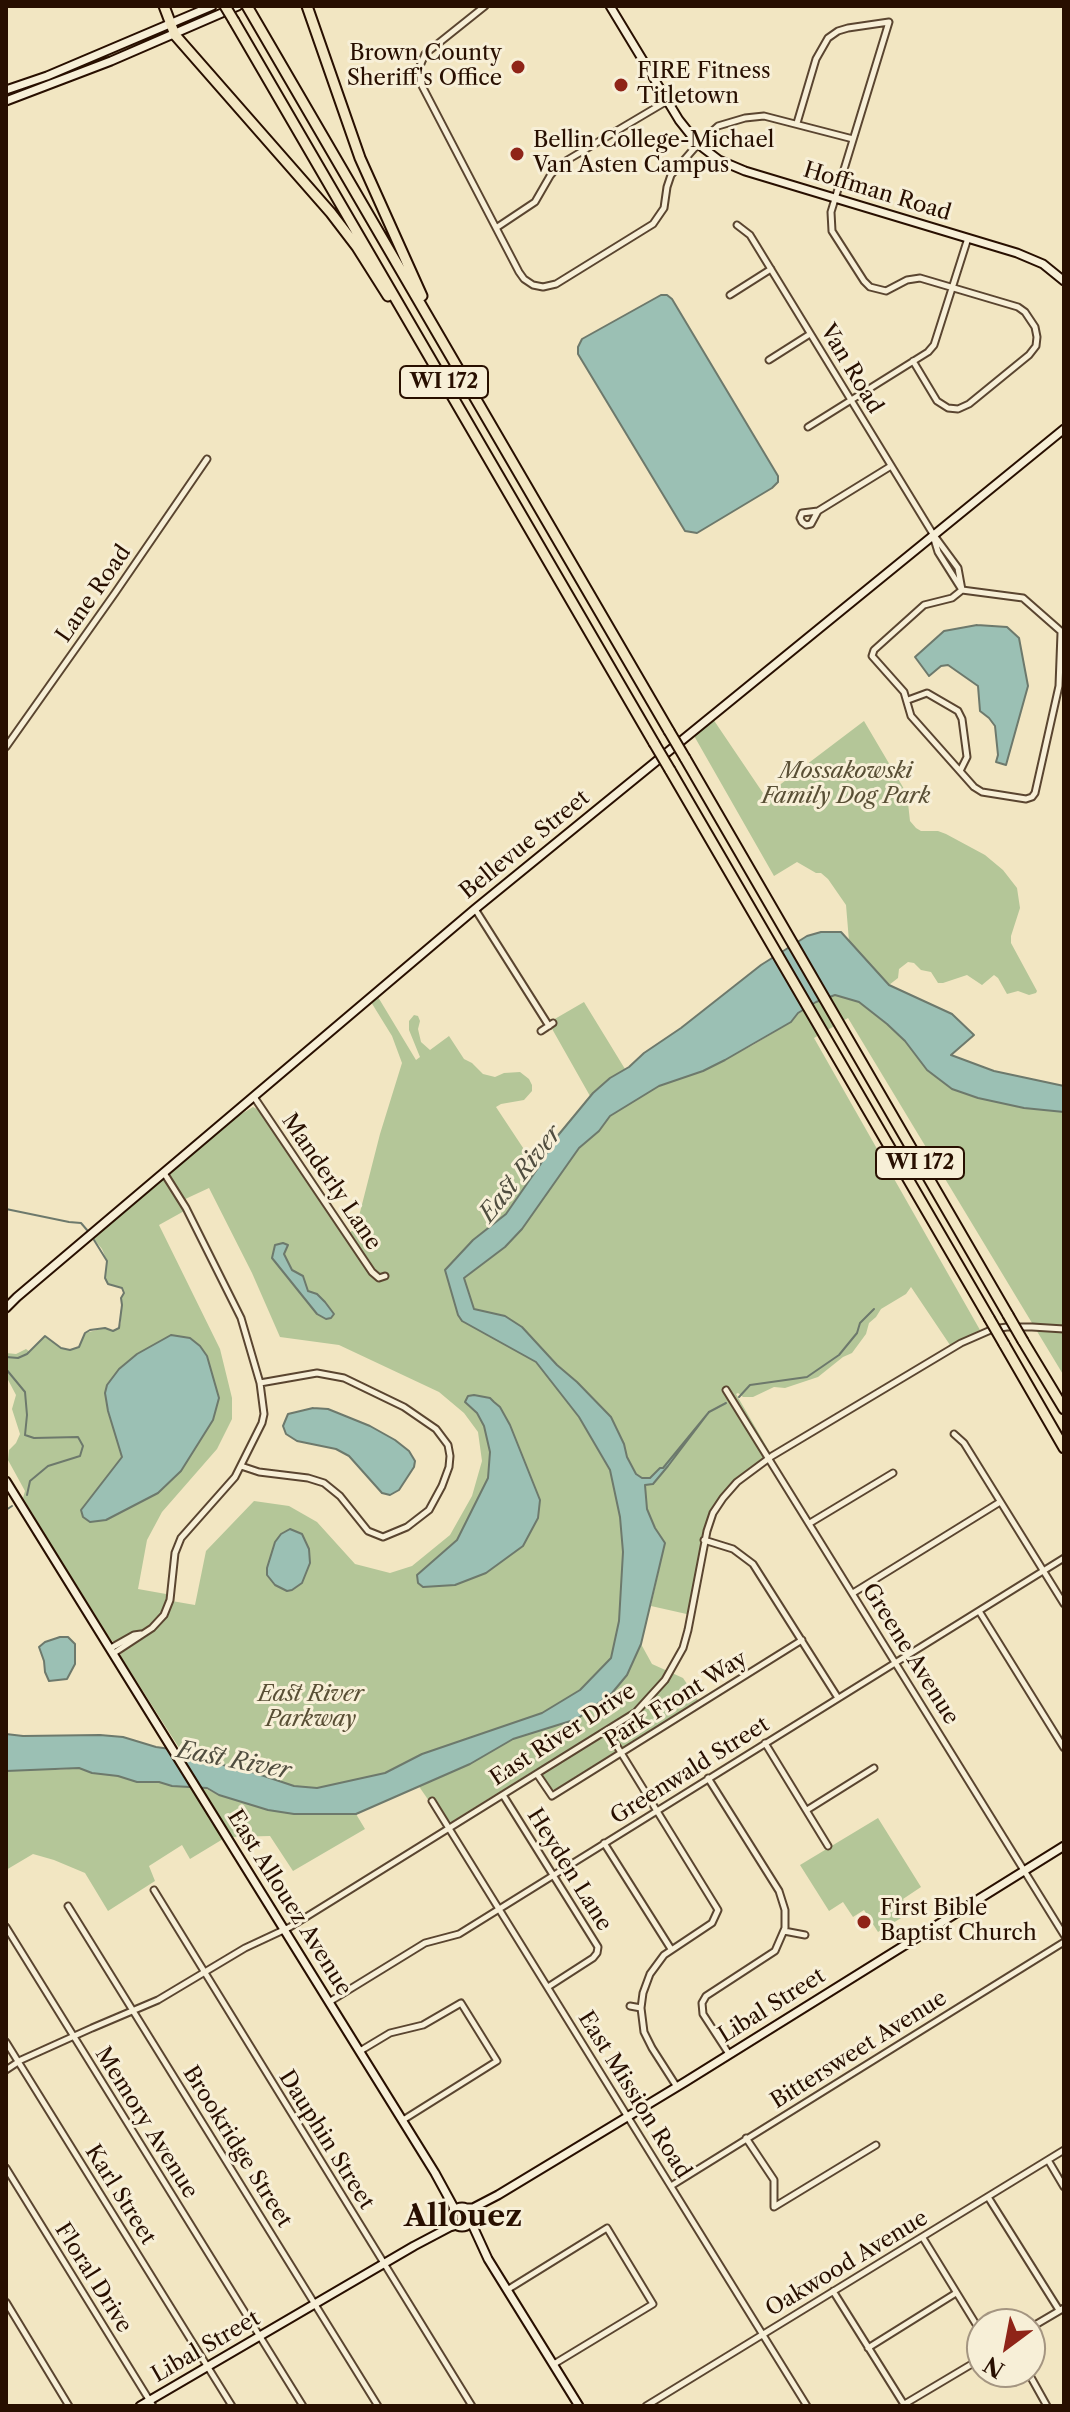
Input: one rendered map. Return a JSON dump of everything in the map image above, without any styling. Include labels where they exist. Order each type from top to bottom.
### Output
[{"type":"highway","points":[[164,6],[173,30],[357,247],[432,368],[440,375]]},
{"type":"highway","name":"WI 172","points":[[225,6],[1064,1448]]},
{"type":"highway","points":[[307,6],[360,158],[435,329]]},
{"type":"highway","name":"WI 172","points":[[249,10],[1064,1409]]},
{"type":"street","points":[[6,101],[173,30],[212,6]]},
{"type":"street","points":[[6,90],[238,6]]},
{"type":"street","points":[[485,6],[425,54],[421,60],[420,82],[524,279],[538,286],[556,284],[653,224],[664,208],[671,175],[718,126],[764,116],[853,139]]},
{"type":"street","name":"Hoffman Road","points":[[610,6],[667,101],[698,144],[719,160],[1027,256],[1064,281]]},
{"type":"street","points":[[797,123],[816,59],[828,38],[848,28],[889,22],[830,218],[832,231],[870,287],[886,291],[915,278],[1018,307],[1025,312],[1036,331],[1037,341],[1034,349],[969,404],[958,409],[941,404],[913,361]]},
{"type":"street","points":[[496,228],[535,202],[557,167],[667,101]]},
{"type":"street","name":"Van Road","points":[[737,225],[750,235],[933,534],[958,568],[962,590]]},
{"type":"street","points":[[808,427],[928,352],[934,345],[968,238]]},
{"type":"street","points":[[730,295],[771,269]]},
{"type":"street","points":[[769,360],[810,334]]},
{"type":"street","name":"Bellevue Street","points":[[6,1306],[475,909],[1064,429]]},
{"type":"street","name":"Lane Road","points":[[6,747],[207,459]]},
{"type":"street","points":[[818,511],[891,466]]},
{"type":"street","points":[[1059,686],[1062,634],[1023,598],[962,590],[952,598],[924,605],[874,650],[872,656],[904,692],[911,716],[974,787],[982,792],[1026,799],[1035,793],[1064,673]]},
{"type":"street","points":[[908,700],[927,693],[958,711],[967,757],[960,771]]},
{"type":"street","points":[[475,909],[551,1025],[541,1031]]},
{"type":"street","name":"Manderly Lane","points":[[254,1097],[372,1272],[379,1278],[385,1276]]},
{"type":"street","points":[[113,1651],[134,1635],[142,1634],[157,1624],[167,1610],[175,1553],[183,1534],[229,1485],[263,1419],[260,1383],[251,1346],[236,1307],[182,1200],[164,1173]]},
{"type":"street","name":"East River Drive","points":[[6,2070],[158,2000],[290,1927],[636,1712],[675,1664],[688,1630],[704,1540],[713,1513],[737,1482],[769,1458],[952,1348],[979,1335],[1007,1327],[1064,1329]]},
{"type":"street","points":[[241,1466],[324,1483],[340,1496],[368,1531],[383,1537],[407,1527],[429,1510],[449,1467],[450,1450],[436,1429],[404,1407],[344,1378],[317,1373],[260,1383]]},
{"type":"street","name":"Greene Avenue","points":[[726,1390],[1064,1935]]},
{"type":"street","points":[[954,1434],[964,1443],[1064,1604]]},
{"type":"street","points":[[810,1523],[893,1473]]},
{"type":"street","name":"East Allouez Avenue","points":[[6,1475],[9,1485],[403,2120],[453,2206],[453,2214]]},
{"type":"street","points":[[853,1593],[1000,1502]]},
{"type":"street","points":[[704,1540],[733,1549],[758,1571],[838,1698]]},
{"type":"street","name":"Greenwald Street","points":[[329,2002],[412,1949],[459,1934],[1064,1558]]},
{"type":"street","points":[[979,1611],[1064,1748]]},
{"type":"street","name":"Park Front Way","points":[[537,1774],[552,1796],[802,1640]]},
{"type":"street","points":[[607,1730],[718,1910],[712,1923],[671,1949],[659,1961],[648,1978],[641,2008],[647,2038],[677,2087]]},
{"type":"street","points":[[765,1743],[828,1846]]},
{"type":"street","points":[[807,1810],[874,1768]]},
{"type":"street","points":[[708,1778],[779,1891],[785,1910],[784,1931],[770,1955],[706,1996],[702,2003],[703,2014],[729,2054]]},
{"type":"street","name":"Heyden Lane","points":[[503,1795],[597,1944],[596,1956],[548,1987]]},
{"type":"street","name":"East Mission Road","points":[[432,1801],[807,2406]]},
{"type":"street","points":[[604,1843],[671,1949]]},
{"type":"street","name":"Libal Street","points":[[464,2208],[474,2207],[498,2195],[1064,1846]]},
{"type":"street","name":"Dauphin Street","points":[[154,1890],[472,2406]]},
{"type":"street","name":"Brookridge Street","points":[[68,1906],[378,2406]]},
{"type":"street","name":"Memory Avenue","points":[[6,1927],[303,2406]]},
{"type":"street","points":[[784,1931],[805,1935]]},
{"type":"street","name":"Bittersweet Avenue","points":[[671,2186],[1064,1942]]},
{"type":"street","points":[[360,2051],[390,2033],[423,2025],[461,2003],[497,2061],[403,2120]]},
{"type":"street","points":[[630,2006],[641,2008]]},
{"type":"street","name":"Karl Street","points":[[6,2042],[232,2406]]},
{"type":"street","points":[[746,2138],[774,2180],[774,2207],[876,2145]]},
{"type":"street","name":"Oakwood Avenue","points":[[646,2406],[1064,2150]]},
{"type":"street","points":[[1048,2160],[1064,2187]]},
{"type":"street","name":"Floral Drive","points":[[6,2168],[151,2403]]},
{"type":"street","name":"East Allouez Avenue","points":[[435,2173],[464,2208]]},
{"type":"street","name":"Libal Street","points":[[471,2220],[498,2195]]},
{"type":"street","points":[[988,2197],[1062,2309]]},
{"type":"street","points":[[488,2259],[470,2212],[464,2208],[453,2214],[458,2226],[469,2234],[488,2259],[579,2406]]},
{"type":"street","name":"Libal Street","points":[[414,2246],[453,2214]]},
{"type":"street","points":[[458,2226],[466,2226],[471,2220]]},
{"type":"street","name":"Libal Street","points":[[140,2406],[151,2403],[207,2366],[414,2246],[445,2229],[458,2226]]},
{"type":"street","points":[[507,2290],[607,2228],[653,2304],[554,2364]]},
{"type":"street","points":[[923,2238],[966,2309]]},
{"type":"street","points":[[833,2291],[904,2406],[966,2368]]},
{"type":"street","points":[[868,2348],[956,2293]]},
{"type":"street","points":[[6,2302],[69,2406]]},
{"type":"street","points":[[1037,2388],[1047,2406]]},
{"type":"green space","name":"Mossakowski Family Dog Park","points":[[713,719],[765,796],[864,721],[907,794],[910,821],[916,828],[946,834],[985,855],[1003,870],[1017,888],[1020,908],[1011,943],[1036,993],[1029,995],[1018,991],[1007,994],[994,975],[982,985],[967,975],[938,983],[931,972],[908,962],[899,969],[898,978],[889,985],[849,941],[846,905],[828,879],[797,862],[774,876],[693,734]]},
{"type":"green space","name":"East River Parkway","points":[[835,995],[859,1002],[978,1098],[1024,1108],[1064,1112],[1064,1376],[848,1018],[814,1038],[980,1330],[950,1345],[911,1287],[906,1294],[881,1309],[852,1353],[818,1377],[785,1388],[774,1387],[753,1397],[736,1394],[772,1456],[723,1498],[707,1531],[691,1615],[651,1606],[665,1543],[647,1509],[644,1488],[645,1484],[653,1484],[697,1428],[663,1469],[650,1478],[643,1478],[636,1474],[627,1457],[611,1417],[591,1396],[505,1316],[474,1309],[462,1321],[536,1362],[579,1417],[610,1471],[620,1517],[623,1552],[619,1621],[611,1658],[580,1690],[542,1713],[422,1754],[385,1773],[317,1788],[294,1786],[181,1751],[120,1655],[126,1648],[121,1640],[115,1643],[111,1640],[23,1498],[25,1491],[8,1460],[9,1450],[20,1434],[12,1409],[16,1395],[6,1376],[6,1353],[16,1354],[26,1349],[30,1352],[45,1336],[61,1348],[70,1350],[79,1347],[85,1333],[119,1328],[124,1292],[122,1288],[108,1284],[105,1278],[107,1261],[92,1237],[238,1116],[253,1107],[259,1110],[346,1238],[357,1224],[402,1063],[392,1036],[371,1002],[378,997],[416,1060],[420,1057],[409,1030],[409,1021],[414,1015],[420,1021],[421,1042],[430,1050],[449,1036],[464,1059],[483,1074],[495,1077],[520,1072],[532,1085],[532,1091],[524,1100],[496,1107],[537,1169],[506,1214],[473,1240],[445,1270],[464,1278],[505,1247],[522,1229],[579,1148],[599,1131],[610,1116],[659,1086],[703,1071],[753,1045],[791,1022],[798,1013]],"holes":[[[209,1188],[280,1337],[339,1345],[439,1392],[464,1413],[478,1432],[482,1461],[472,1496],[450,1535],[412,1566],[390,1573],[355,1564],[317,1522],[289,1506],[254,1501],[206,1551],[195,1605],[166,1600],[166,1594],[138,1589],[147,1540],[162,1512],[217,1449],[232,1419],[232,1398],[220,1349],[159,1225],[186,1210],[181,1201]]]},
{"type":"green space","points":[[584,1002],[625,1069],[590,1096],[551,1027],[555,1025],[553,1020]]},
{"type":"green space","points":[[641,1644],[652,1664],[683,1678],[698,1700],[554,1790],[538,1768],[451,1822],[434,1799],[429,1801],[418,1785],[470,1763],[513,1739],[577,1719],[612,1693],[627,1675]]},
{"type":"green space","points":[[79,1768],[137,1782],[189,1786],[223,1839],[190,1859],[182,1845],[149,1866],[155,1881],[108,1911],[85,1873],[54,1860],[33,1854],[6,1870],[6,1771]]},
{"type":"green space","points":[[202,1787],[268,1810],[294,1814],[356,1814],[365,1829],[293,1871],[270,1836],[232,1837]]},
{"type":"green space","points":[[878,1818],[921,1887],[903,1899],[911,1912],[878,1932],[864,1910],[853,1917],[843,1902],[829,1911],[800,1865]]},
{"type":"water","points":[[661,295],[672,299],[778,476],[778,482],[772,488],[697,533],[685,531],[578,354],[582,339]]},
{"type":"water","points":[[977,625],[1007,627],[1019,638],[1028,686],[1006,765],[996,762],[995,726],[980,711],[978,686],[948,665],[941,666],[929,676],[915,657],[944,631]]},
{"type":"water","points":[[841,932],[889,985],[952,1014],[974,1035],[951,1055],[994,1071],[1064,1086],[1064,1112],[1024,1108],[952,1089],[927,1070],[905,1041],[887,1024],[859,1002],[835,995],[816,1002],[798,1013],[791,1022],[725,1060],[659,1086],[610,1116],[599,1131],[579,1148],[522,1229],[505,1247],[464,1278],[474,1309],[505,1316],[522,1327],[611,1417],[627,1457],[636,1474],[642,1478],[650,1478],[663,1468],[709,1412],[653,1484],[645,1485],[647,1509],[665,1543],[641,1644],[627,1675],[612,1693],[577,1719],[513,1739],[470,1764],[356,1814],[294,1814],[268,1810],[219,1795],[207,1788],[137,1782],[79,1768],[6,1771],[6,1734],[100,1735],[192,1752],[219,1764],[294,1786],[317,1788],[385,1773],[422,1754],[542,1713],[580,1690],[611,1658],[619,1621],[623,1552],[620,1517],[610,1470],[579,1417],[536,1362],[462,1321],[445,1270],[473,1240],[506,1214],[555,1139],[593,1093],[761,965],[807,936]]},
{"type":"water","points":[[275,1245],[288,1245],[284,1254],[292,1270],[303,1276],[308,1291],[325,1302],[334,1314],[331,1318],[317,1314],[272,1258]]},
{"type":"water","points":[[171,1335],[190,1338],[207,1356],[219,1398],[213,1420],[181,1471],[158,1493],[106,1520],[90,1522],[83,1517],[81,1510],[122,1457],[108,1411],[107,1385],[119,1369],[137,1354]]},
{"type":"water","points":[[468,1396],[490,1398],[500,1407],[510,1425],[540,1500],[538,1518],[523,1546],[486,1573],[455,1585],[423,1587],[418,1583],[417,1575],[457,1540],[488,1478],[490,1452],[484,1426],[477,1413],[465,1402]]},
{"type":"water","points":[[313,1408],[328,1409],[370,1426],[409,1451],[415,1461],[414,1467],[399,1490],[390,1495],[382,1493],[349,1456],[336,1449],[297,1441],[286,1434],[283,1426],[288,1414]]},
{"type":"water","points":[[290,1529],[302,1534],[309,1549],[310,1563],[302,1583],[287,1591],[275,1585],[267,1575],[267,1568],[275,1542]]},
{"type":"water","points":[[60,1637],[68,1637],[75,1644],[75,1664],[67,1679],[49,1681],[39,1647]]},
{"type":"waterway","points":[[6,1209],[81,1223],[87,1230]]},
{"type":"waterway","points":[[6,1357],[18,1358],[27,1354],[45,1336],[61,1348],[70,1350],[79,1347],[85,1333],[90,1330],[105,1328],[113,1331],[119,1328],[124,1293],[122,1288],[108,1284],[105,1278],[107,1261],[94,1240]]},
{"type":"waterway","points":[[739,1397],[750,1385],[807,1377],[839,1355],[857,1333],[860,1323],[874,1309]]},
{"type":"waterway","points":[[6,1369],[25,1392],[25,1435],[34,1438],[78,1437],[83,1446],[80,1456],[48,1466],[30,1481],[27,1495]]},
{"type":"waterway","points":[[709,1412],[726,1403]]},
{"type":"waterway","points":[[6,1510],[12,1506]]},
{"type":"place","name":"Brown County Sheriff's Office","points":[[518,67]]},
{"type":"place","name":"FIRE Fitness Titletown","points":[[621,85]]},
{"type":"place","name":"Bellin College-Michael Van Asten Campus","points":[[517,154]]},
{"type":"place","name":"First Bible Baptist Church","points":[[864,1922]]},
{"type":"district","name":"Allouez","points":[[463,2217]]},
{"type":"water label","name":"East River","points":[[521,1174]]},
{"type":"water label","name":"East River","points":[[234,1761]]}]
